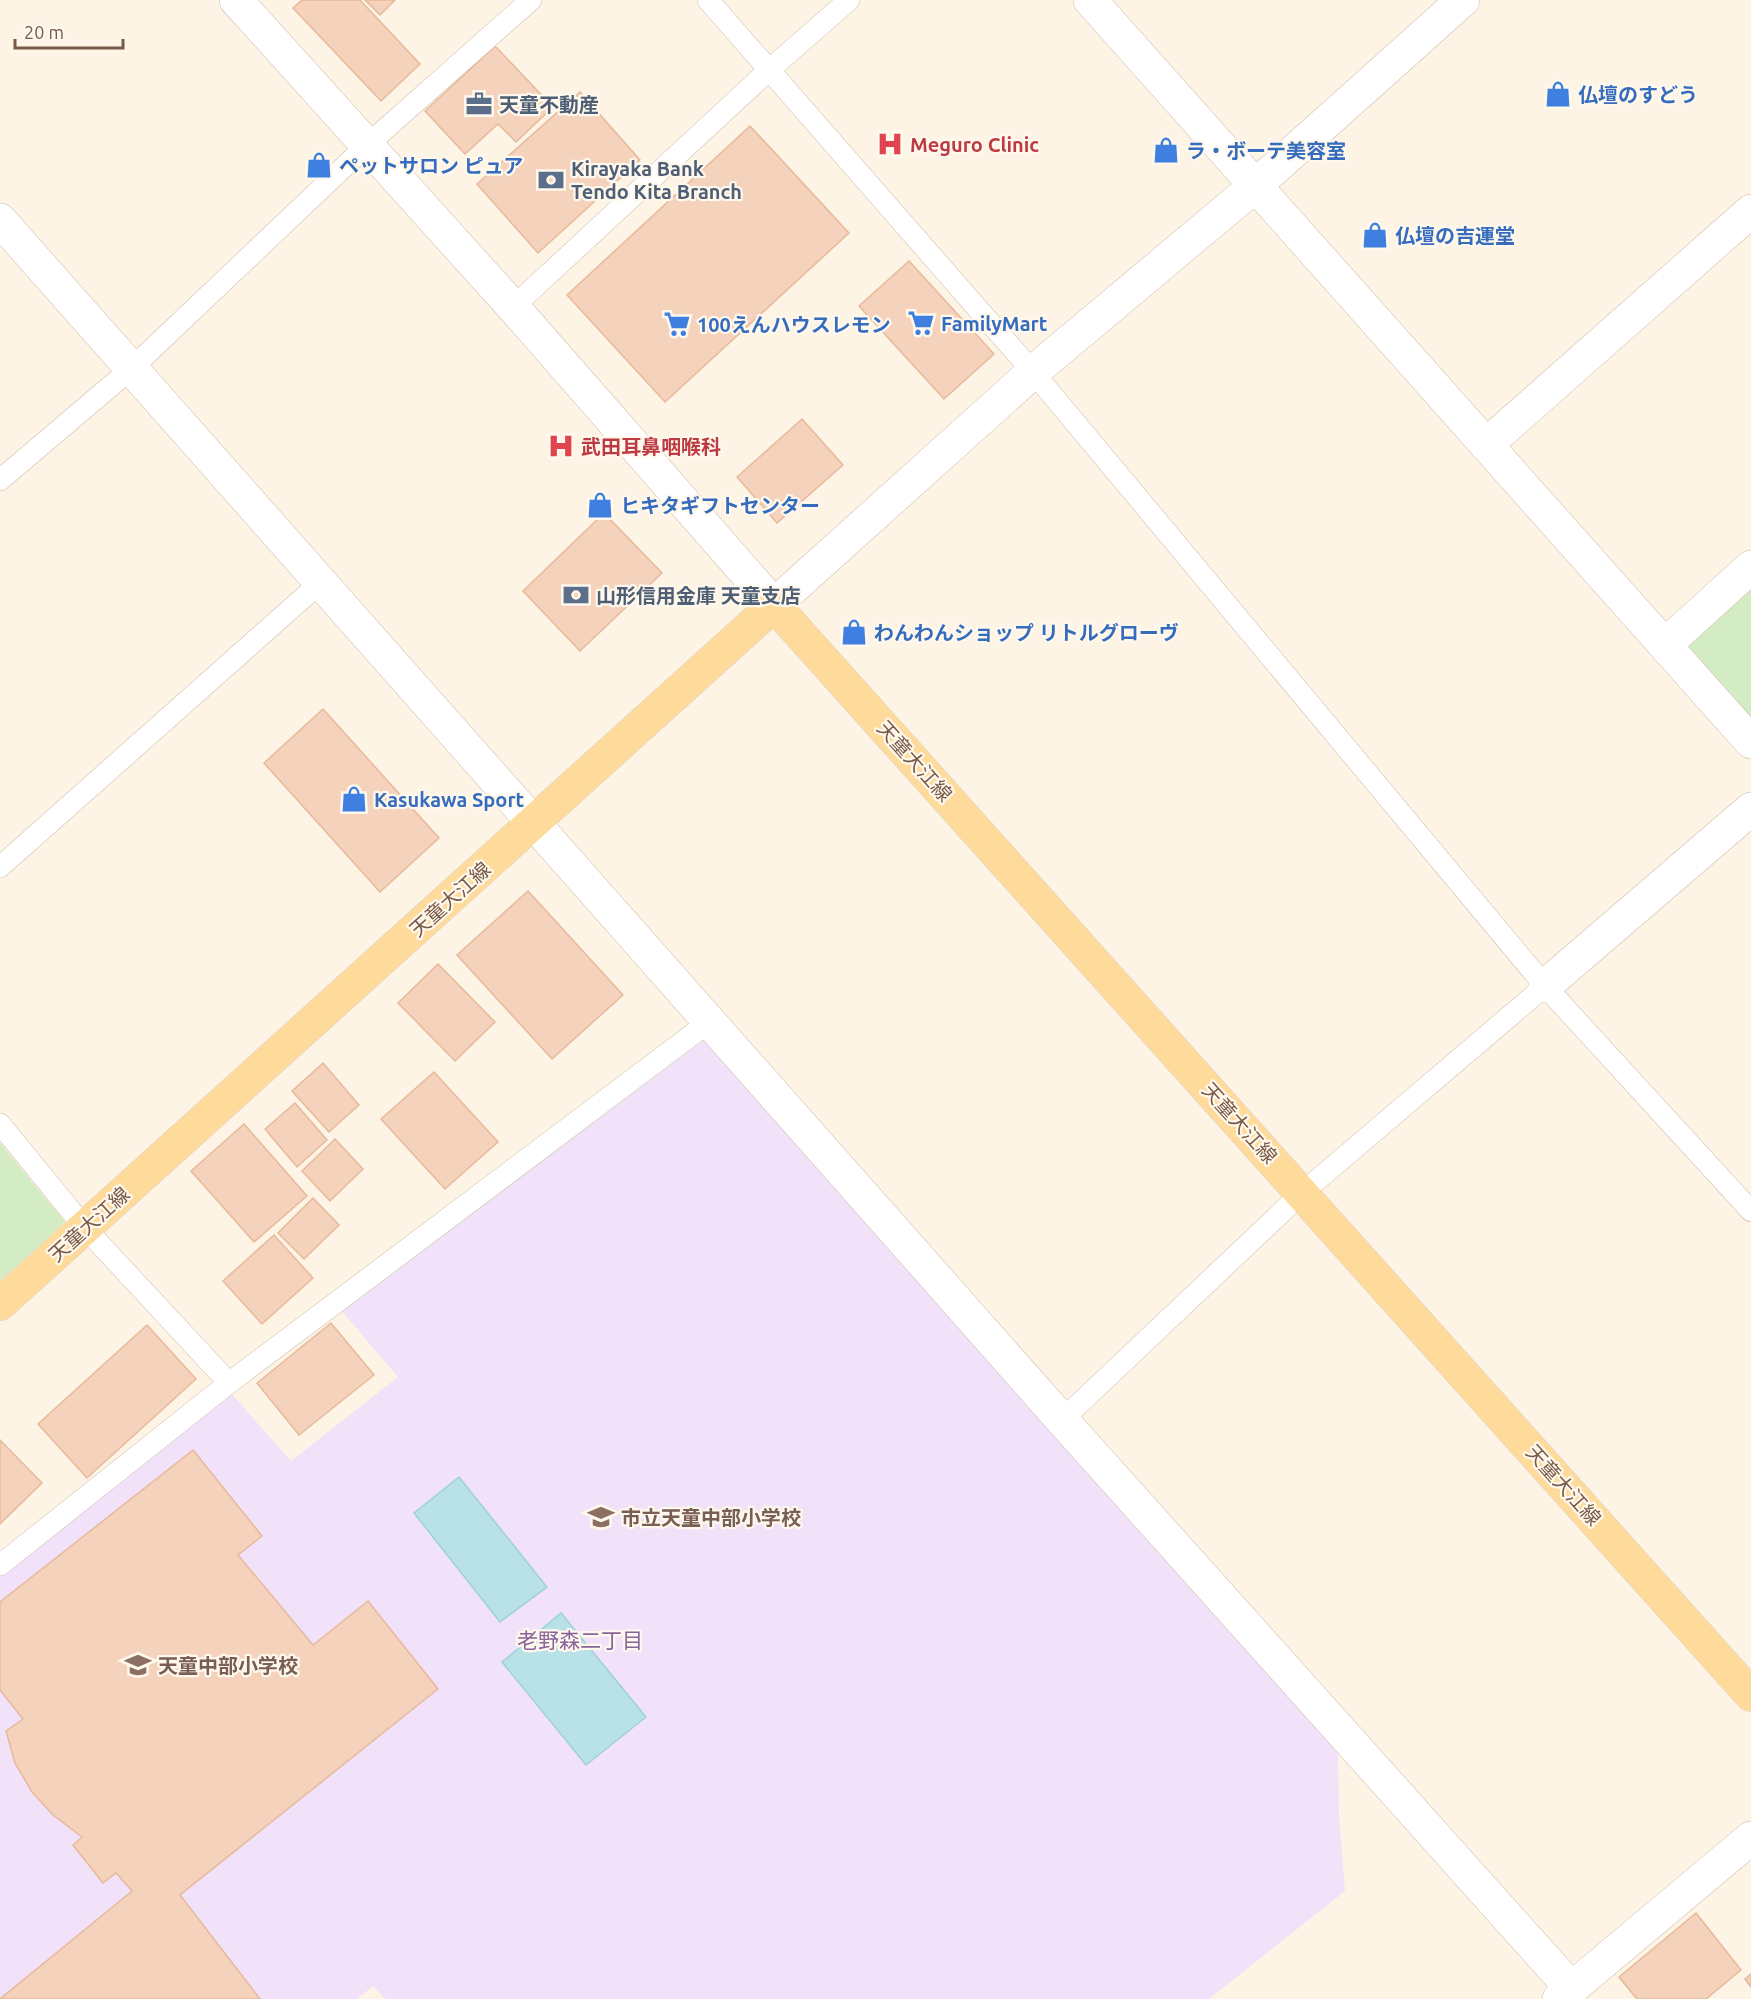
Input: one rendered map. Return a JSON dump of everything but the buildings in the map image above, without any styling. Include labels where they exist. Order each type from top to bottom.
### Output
[{"type":"main road","name":"天童大江線","points":[[0,1304],[774,605],[1751,1695]]},
{"type":"street","points":[[237,0],[513,307],[774,605],[1033,372],[1255,186],[1463,0]]},
{"type":"street","points":[[1090,0],[1751,742]]},
{"type":"street","points":[[1486,445],[1751,211]]},
{"type":"street","points":[[0,220],[535,822],[1565,1994],[1751,1838]]},
{"type":"street","points":[[1665,645],[1751,567]]},
{"type":"street","points":[[1545,986],[1751,809]]},
{"type":"lane","points":[[0,480],[132,368],[366,146],[531,0]]},
{"type":"lane","points":[[708,0],[1033,372],[1545,986],[1751,1211]]},
{"type":"lane","points":[[513,307],[768,71],[849,0]]},
{"type":"lane","points":[[0,867],[321,582]]},
{"type":"lane","points":[[1062,1420],[1302,1192],[1545,986]]},
{"type":"lane","points":[[0,1565],[229,1383],[709,1022]]},
{"type":"lane","points":[[0,1124],[85,1228],[229,1383]]},
{"type":"shaded area","name":"市立天童中部小学校","points":[[708,1033],[1338,1753],[1339,1817],[1345,1891],[1209,1999],[385,1999],[373,1986],[357,1999],[0,1999],[0,1573],[230,1392],[291,1461],[398,1377],[340,1309]]},
{"type":"green space","points":[[1751,575],[1751,733],[1674,644]]},
{"type":"green space","points":[[0,1143],[65,1222],[0,1281]]},
{"type":"water","points":[[459,1477],[547,1587],[500,1622],[414,1513]]},
{"type":"water","points":[[561,1613],[646,1717],[586,1765],[502,1662]]},
{"type":"place","name":"仏壇のすどう","points":[[1558,94]]},
{"type":"place","name":"天童不動産","points":[[479,104]]},
{"type":"place","name":"Meguro Clinic","points":[[890,144]]},
{"type":"place","name":"ラ・ボーテ美容室","points":[[1166,150]]},
{"type":"place","name":"ペットサロン ピュア","points":[[319,165]]},
{"type":"place","name":"Kirayaka Bank Tendo Kita Branch","points":[[551,180]]},
{"type":"place","name":"仏壇の吉運堂","points":[[1375,235]]},
{"type":"place","name":"FamilyMart","points":[[921,323]]},
{"type":"place","name":"100えんハウスレモン","points":[[677,324]]},
{"type":"place","name":"武田耳鼻咽喉科","points":[[561,446]]},
{"type":"place","name":"ヒキタギフトセンター","points":[[600,505]]},
{"type":"place","name":"山形信用金庫 天童支店","points":[[576,595]]},
{"type":"place","name":"わんわんショップ リトルグローヴ","points":[[854,632]]},
{"type":"place","name":"Kasukawa Sport","points":[[354,799]]},
{"type":"place","name":"市立天童中部小学校","points":[[601,1517]]},
{"type":"place","name":"天童中部小学校","points":[[138,1665]]},
{"type":"district","name":"老野森二丁目","points":[[580,1640]]}]
